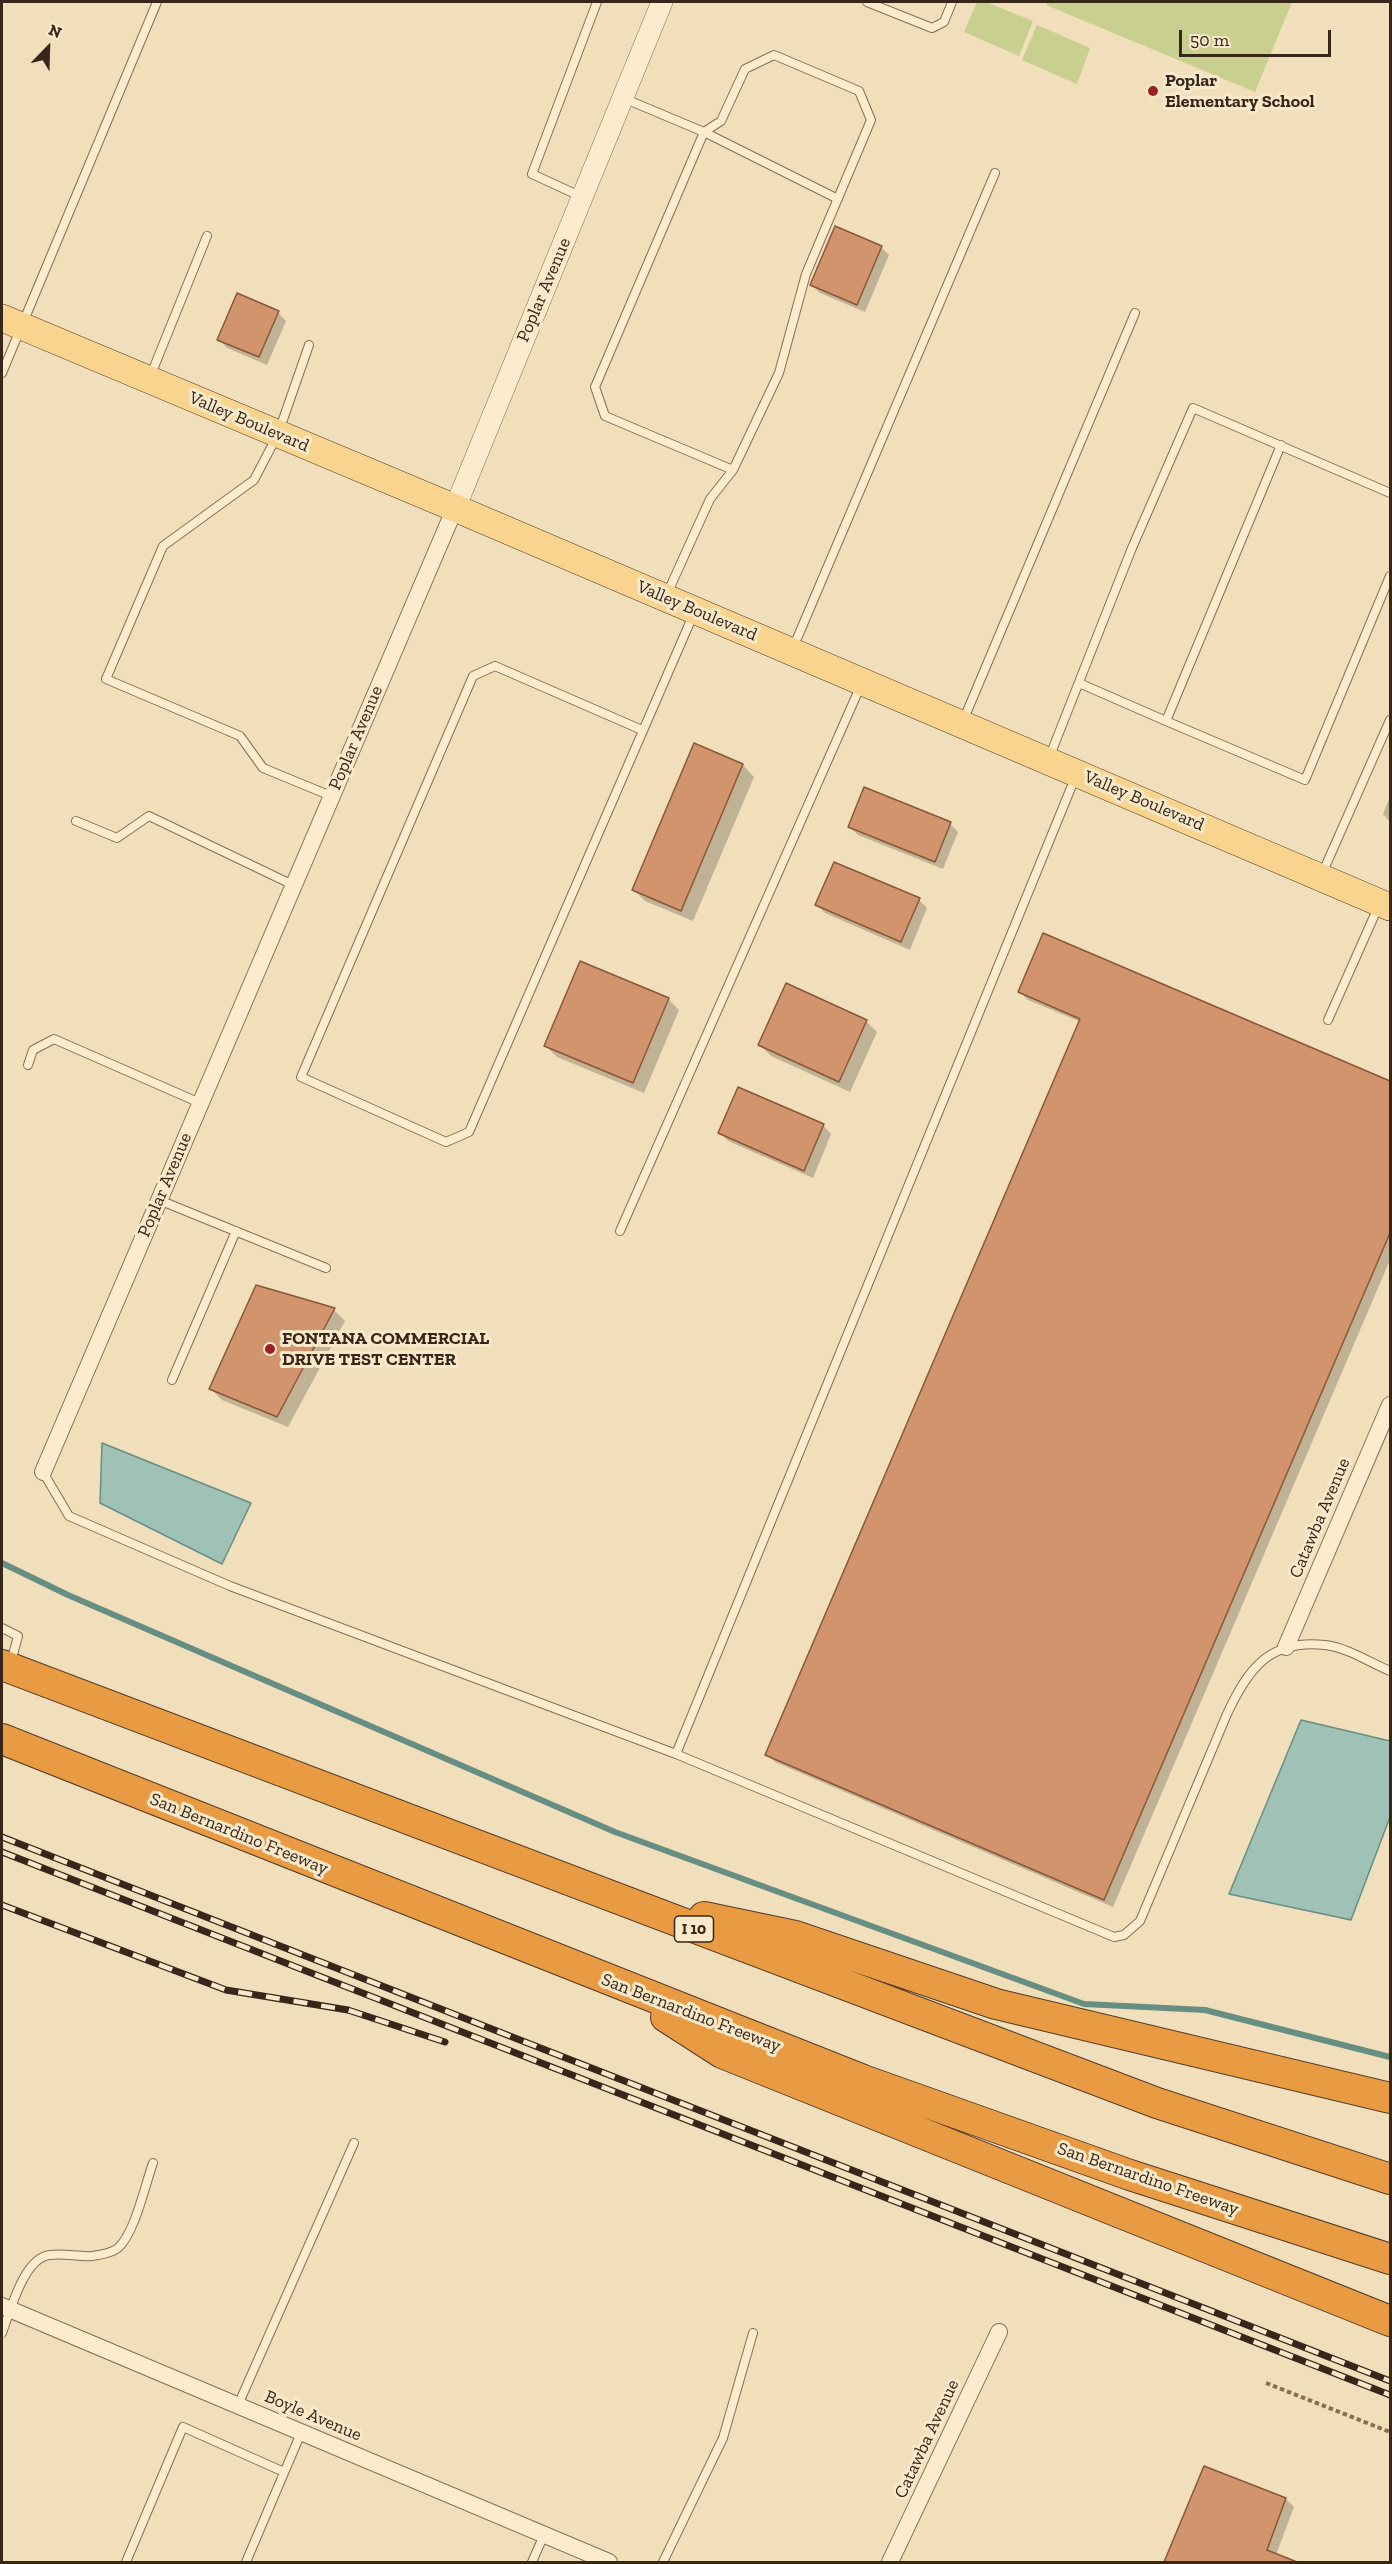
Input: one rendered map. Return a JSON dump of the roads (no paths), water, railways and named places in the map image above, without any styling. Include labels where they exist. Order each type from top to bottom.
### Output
[{"type":"highway","name":"I 10","points":[[6,1667],[1157,2103],[1390,2179]]},
{"type":"highway","name":"San Bernardino Freeway","points":[[2,1739],[863,2080],[1119,2171],[1390,2259]]},
{"type":"highway","points":[[617,1900],[795,1936],[996,2004],[1390,2098]]},
{"type":"highway","points":[[613,1982],[722,2053],[1390,2321]]},
{"type":"main road","name":"Valley Boulevard","points":[[11,322],[1385,904]]},
{"type":"street","name":"Poplar Avenue","points":[[43,1472],[454,508],[662,2]]},
{"type":"street","name":"Catawba Avenue","points":[[1286,1647],[1390,1405]]},
{"type":"street","name":"Boyle Avenue","points":[[6,2308],[609,2562]]},
{"type":"street","name":"Catawba Avenue","points":[[890,2562],[999,2332]]},
{"type":"lane","points":[[2,373],[11,322],[157,2]]},
{"type":"lane","points":[[583,197],[532,174],[597,2]]},
{"type":"lane","points":[[867,2],[932,28],[944,22],[952,2]]},
{"type":"lane","points":[[666,598],[710,499],[733,470],[779,373],[806,274],[871,120],[859,91],[774,55],[745,69],[721,121],[704,132],[595,387],[605,416],[733,470]]},
{"type":"lane","points":[[623,98],[704,132],[838,199]]},
{"type":"lane","points":[[791,651],[995,174]]},
{"type":"lane","points":[[149,380],[207,236]]},
{"type":"lane","points":[[962,724],[1134,313]]},
{"type":"lane","points":[[309,345],[278,434],[254,480],[163,546],[106,679],[240,736],[263,768],[332,796]]},
{"type":"lane","points":[[1048,761],[1132,548],[1193,408],[1390,493]]},
{"type":"lane","points":[[1166,722],[1281,445]]},
{"type":"lane","points":[[1079,683],[1305,780],[1390,576]]},
{"type":"lane","points":[[642,730],[495,666],[473,676],[301,1077],[446,1142],[469,1132],[695,610]]},
{"type":"lane","points":[[620,1231],[862,681]]},
{"type":"lane","points":[[1321,877],[1390,720]]},
{"type":"lane","points":[[676,1754],[1077,773]]},
{"type":"lane","points":[[76,821],[117,838],[149,816],[293,885]]},
{"type":"lane","points":[[1328,1020],[1385,904]]},
{"type":"lane","points":[[28,1065],[33,1050],[54,1039],[201,1103]]},
{"type":"lane","points":[[159,1200],[326,1268]]},
{"type":"lane","points":[[172,1380],[236,1231]]},
{"type":"lane","points":[[43,1472],[69,1516],[230,1586],[676,1754],[1113,1937],[1133,1930],[1146,1909],[1242,1682],[1253,1668],[1286,1647],[1326,1645],[1390,1671]]},
{"type":"lane","points":[[2,1629],[18,1636],[6,1667]]},
{"type":"lane","points":[[237,2405],[354,2143]]},
{"type":"lane","points":[[2,2333],[6,2308],[26,2271],[37,2259],[49,2254],[80,2257],[103,2254],[117,2249],[128,2233],[153,2163]]},
{"type":"lane","points":[[663,2562],[723,2438],[753,2333]]},
{"type":"lane","points":[[126,2562],[183,2427],[284,2472]]},
{"type":"lane","points":[[246,2562],[301,2433]]},
{"type":"lane","points":[[532,2562],[544,2535]]},
{"type":"water","points":[[102,1443],[251,1503],[222,1564],[100,1503]]},
{"type":"water","points":[[1301,1720],[1390,1741],[1390,1817],[1351,1920],[1229,1894]]},
{"type":"waterway","points":[[2,1563],[68,1595],[615,1832],[1084,2004],[1205,2010],[1390,2057]]},
{"type":"railway","points":[[2,1837],[1390,2381]]},
{"type":"railway","points":[[2,1852],[1390,2395]]},
{"type":"railway","points":[[2,1905],[226,1990],[348,2010],[445,2042]]},
{"type":"place","name":"Poplar Elementary School","points":[[1153,91]]},
{"type":"place","name":"FONTANA COMMERCIAL DRIVE TEST CENTER","points":[[270,1349]]}]
